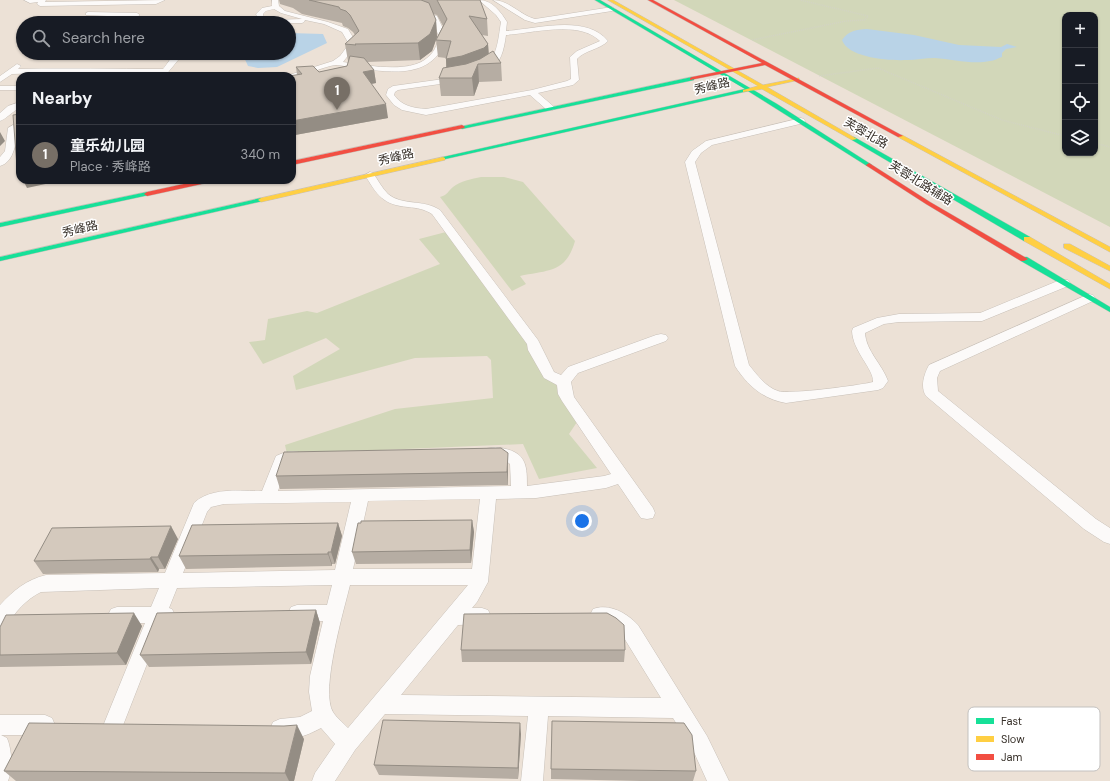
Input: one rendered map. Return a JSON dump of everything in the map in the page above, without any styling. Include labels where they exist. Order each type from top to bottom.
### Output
[{"type":"main road","name":"芙蓉北路辅路","points":[[597,0],[611,4],[800,121],[928,203],[1110,310]]},
{"type":"main road","name":"芙蓉北路","points":[[611,4],[764,87],[1110,288]]},
{"type":"main road","points":[[647,4],[767,63],[1110,250]]},
{"type":"main road","points":[[647,4],[795,90]]},
{"type":"main road","name":"秀峰路","points":[[296,162],[767,63]]},
{"type":"main road","name":"秀峰路","points":[[0,259],[797,79]]},
{"type":"main road","name":"秀峰路","points":[[0,225],[192,184]]},
{"type":"main road","points":[[1057,240],[1110,269]]},
{"type":"street","points":[[27,0],[42,0],[40,4],[158,2],[162,0]]},
{"type":"street","points":[[478,74],[492,67],[499,57],[504,19],[482,0]]},
{"type":"street","points":[[496,0],[527,19],[535,21],[611,4]]},
{"type":"street","points":[[86,16],[104,2]]},
{"type":"street","points":[[260,16],[259,14],[262,10],[275,4],[283,12],[326,23],[345,31],[353,44],[343,58],[336,63],[296,76]]},
{"type":"street","points":[[336,63],[376,69],[413,67],[427,63],[440,48],[443,37],[435,16],[424,13],[410,13]]},
{"type":"street","points":[[88,14],[137,15],[135,16]]},
{"type":"street","points":[[296,21],[311,20]]},
{"type":"street","points":[[465,78],[396,88],[391,91],[390,95],[394,101],[403,108],[426,112],[532,92],[573,81],[575,77],[573,60],[576,55],[604,41],[587,29],[571,26],[502,33]]},
{"type":"street","points":[[165,72],[174,60]]},
{"type":"street","points":[[0,80],[19,64],[26,62]]},
{"type":"street","points":[[76,70],[81,65],[81,62]]},
{"type":"street","points":[[10,72],[76,70],[86,72]]},
{"type":"street","points":[[0,88],[16,88]]},
{"type":"street","points":[[532,92],[550,108]]},
{"type":"street","points":[[0,118],[11,108],[16,106]]},
{"type":"street","points":[[800,121],[709,143],[691,158],[690,162],[742,366],[751,378],[766,392],[776,397],[786,398],[874,387],[881,381],[880,376],[864,354],[858,338],[858,331],[867,326],[881,321],[899,318],[982,317],[1064,283]]},
{"type":"street","points":[[0,163],[10,150],[16,128],[2,129]]},
{"type":"street","points":[[370,175],[388,199],[396,202],[425,206],[436,212],[533,343],[537,355],[549,375],[564,383]]},
{"type":"street","points":[[1089,298],[934,368],[930,378],[931,393],[1090,524],[1110,537]]},
{"type":"street","points":[[647,513],[567,398],[563,389],[568,374],[573,370],[661,338]]},
{"type":"street","points":[[479,454],[502,453],[511,455],[516,459],[519,464],[519,492]]},
{"type":"street","points":[[268,497],[281,460],[292,457],[315,457]]},
{"type":"street","points":[[136,727],[105,726],[157,615],[200,508],[206,502],[224,498],[536,492],[606,482],[621,476]]},
{"type":"street","points":[[323,781],[348,743],[471,596],[479,582],[480,577],[489,493]]},
{"type":"street","points":[[348,743],[323,716],[319,692],[320,676],[361,495]]},
{"type":"street","points":[[1,618],[30,588],[38,584],[343,577],[480,577]]},
{"type":"street","points":[[281,613],[334,613]]},
{"type":"street","points":[[103,615],[180,614]]},
{"type":"street","points":[[581,615],[605,615],[614,617],[625,623],[632,631],[700,743],[718,781]]},
{"type":"street","points":[[1,618],[26,616]]},
{"type":"street","points":[[454,617],[501,616]]},
{"type":"street","points":[[380,704],[679,708]]},
{"type":"street","points":[[532,781],[539,706]]},
{"type":"street","points":[[261,728],[292,729],[302,727],[323,716]]},
{"type":"street","points":[[0,725],[60,726]]},
{"type":"street","points":[[0,745],[0,774]]},
{"type":"path","points":[[731,44],[815,29],[846,21],[865,20],[868,16],[800,0]]},
{"type":"path","points":[[797,79],[878,68],[1002,120],[1062,135]]},
{"type":"path","points":[[1098,145],[1110,147]]},
{"type":"green space","points":[[674,0],[1110,0],[1110,227]]},
{"type":"green space","points":[[481,177],[504,177],[523,182],[575,241],[567,259],[561,265],[547,271],[520,276],[526,284],[512,291],[440,197],[459,183]]},
{"type":"green space","points":[[446,232],[474,255],[518,327],[554,381],[577,422],[569,434],[597,468],[539,479],[523,444],[287,454],[285,445],[395,409],[493,398],[491,360],[487,356],[415,358],[296,390],[293,376],[340,349],[326,338],[263,364],[249,342],[265,340],[268,319],[307,311],[317,313],[440,264],[419,239]]},
{"type":"water","points":[[867,29],[914,35],[959,45],[1001,47],[1007,44],[1017,47],[1006,49],[1002,53],[1002,57],[993,61],[983,62],[935,58],[910,60],[881,59],[861,55],[852,51],[842,40],[850,32]]},
{"type":"water","points":[[296,33],[323,34],[327,43],[296,58]]},
{"type":"water","points":[[245,60],[292,60],[277,67],[258,68],[248,66]]},
{"type":"building","points":[[309,0],[421,0],[429,3],[436,20],[430,34],[418,43],[345,44],[359,31],[350,15],[339,7]]},
{"type":"building","points":[[437,0],[480,0],[487,19],[469,16],[488,44],[484,48],[462,56],[446,59],[451,41],[436,40],[447,19]]},
{"type":"building","points":[[493,51],[501,63],[478,64],[472,78],[439,78],[443,68],[466,64],[480,59]]},
{"type":"building","points":[[350,56],[364,58],[374,70],[363,72],[386,104],[296,120],[296,75],[302,74],[296,67],[313,66],[319,72],[347,66]]},
{"type":"building","points":[[13,115],[16,115],[16,154]]},
{"type":"building","points":[[501,448],[508,453],[507,472],[276,476],[284,452]]},
{"type":"building","points":[[472,520],[470,550],[352,552],[358,523],[361,523],[361,521]]},
{"type":"building","points":[[338,523],[331,552],[328,552],[328,554],[179,556],[192,525]]},
{"type":"building","points":[[171,526],[158,557],[151,557],[150,559],[34,561],[52,528]]},
{"type":"building","points":[[316,610],[306,652],[140,655],[157,613]]},
{"type":"building","points":[[134,613],[117,653],[0,655],[0,627],[6,615]]},
{"type":"building","points":[[607,613],[624,625],[625,650],[461,650],[464,614]]},
{"type":"building","points":[[383,720],[520,723],[518,768],[374,765]]},
{"type":"building","points":[[552,721],[684,723],[692,735],[696,771],[551,769]]},
{"type":"building","points":[[29,723],[297,725],[285,773],[4,771]]},
{"type":"traffic: fast","points":[[597,0],[775,105],[869,165]]},
{"type":"traffic: fast","points":[[462,127],[692,79]]},
{"type":"traffic: fast","points":[[443,159],[745,91]]},
{"type":"traffic: fast","points":[[854,139],[1027,239]]},
{"type":"traffic: fast","points":[[0,225],[147,194]]},
{"type":"traffic: fast","points":[[0,259],[261,200]]},
{"type":"traffic: fast","points":[[1024,259],[1110,310]]},
{"type":"traffic: slow","points":[[610,0],[854,139]]},
{"type":"traffic: slow","points":[[745,91],[797,79]]},
{"type":"traffic: slow","points":[[900,136],[1110,250]]},
{"type":"traffic: slow","points":[[261,200],[443,159]]},
{"type":"traffic: slow","points":[[1027,239],[1110,287]]},
{"type":"traffic: slow","points":[[1067,246],[1110,269]]},
{"type":"traffic: jam","points":[[650,0],[900,136]]},
{"type":"traffic: jam","points":[[692,79],[767,63]]},
{"type":"traffic: jam","points":[[296,162],[462,127]]},
{"type":"traffic: jam","points":[[869,165],[928,203],[1024,259]]},
{"type":"traffic: jam","points":[[147,194],[193,184]]},
{"type":"place","name":"童乐幼儿园","points":[[337,110]]}]
